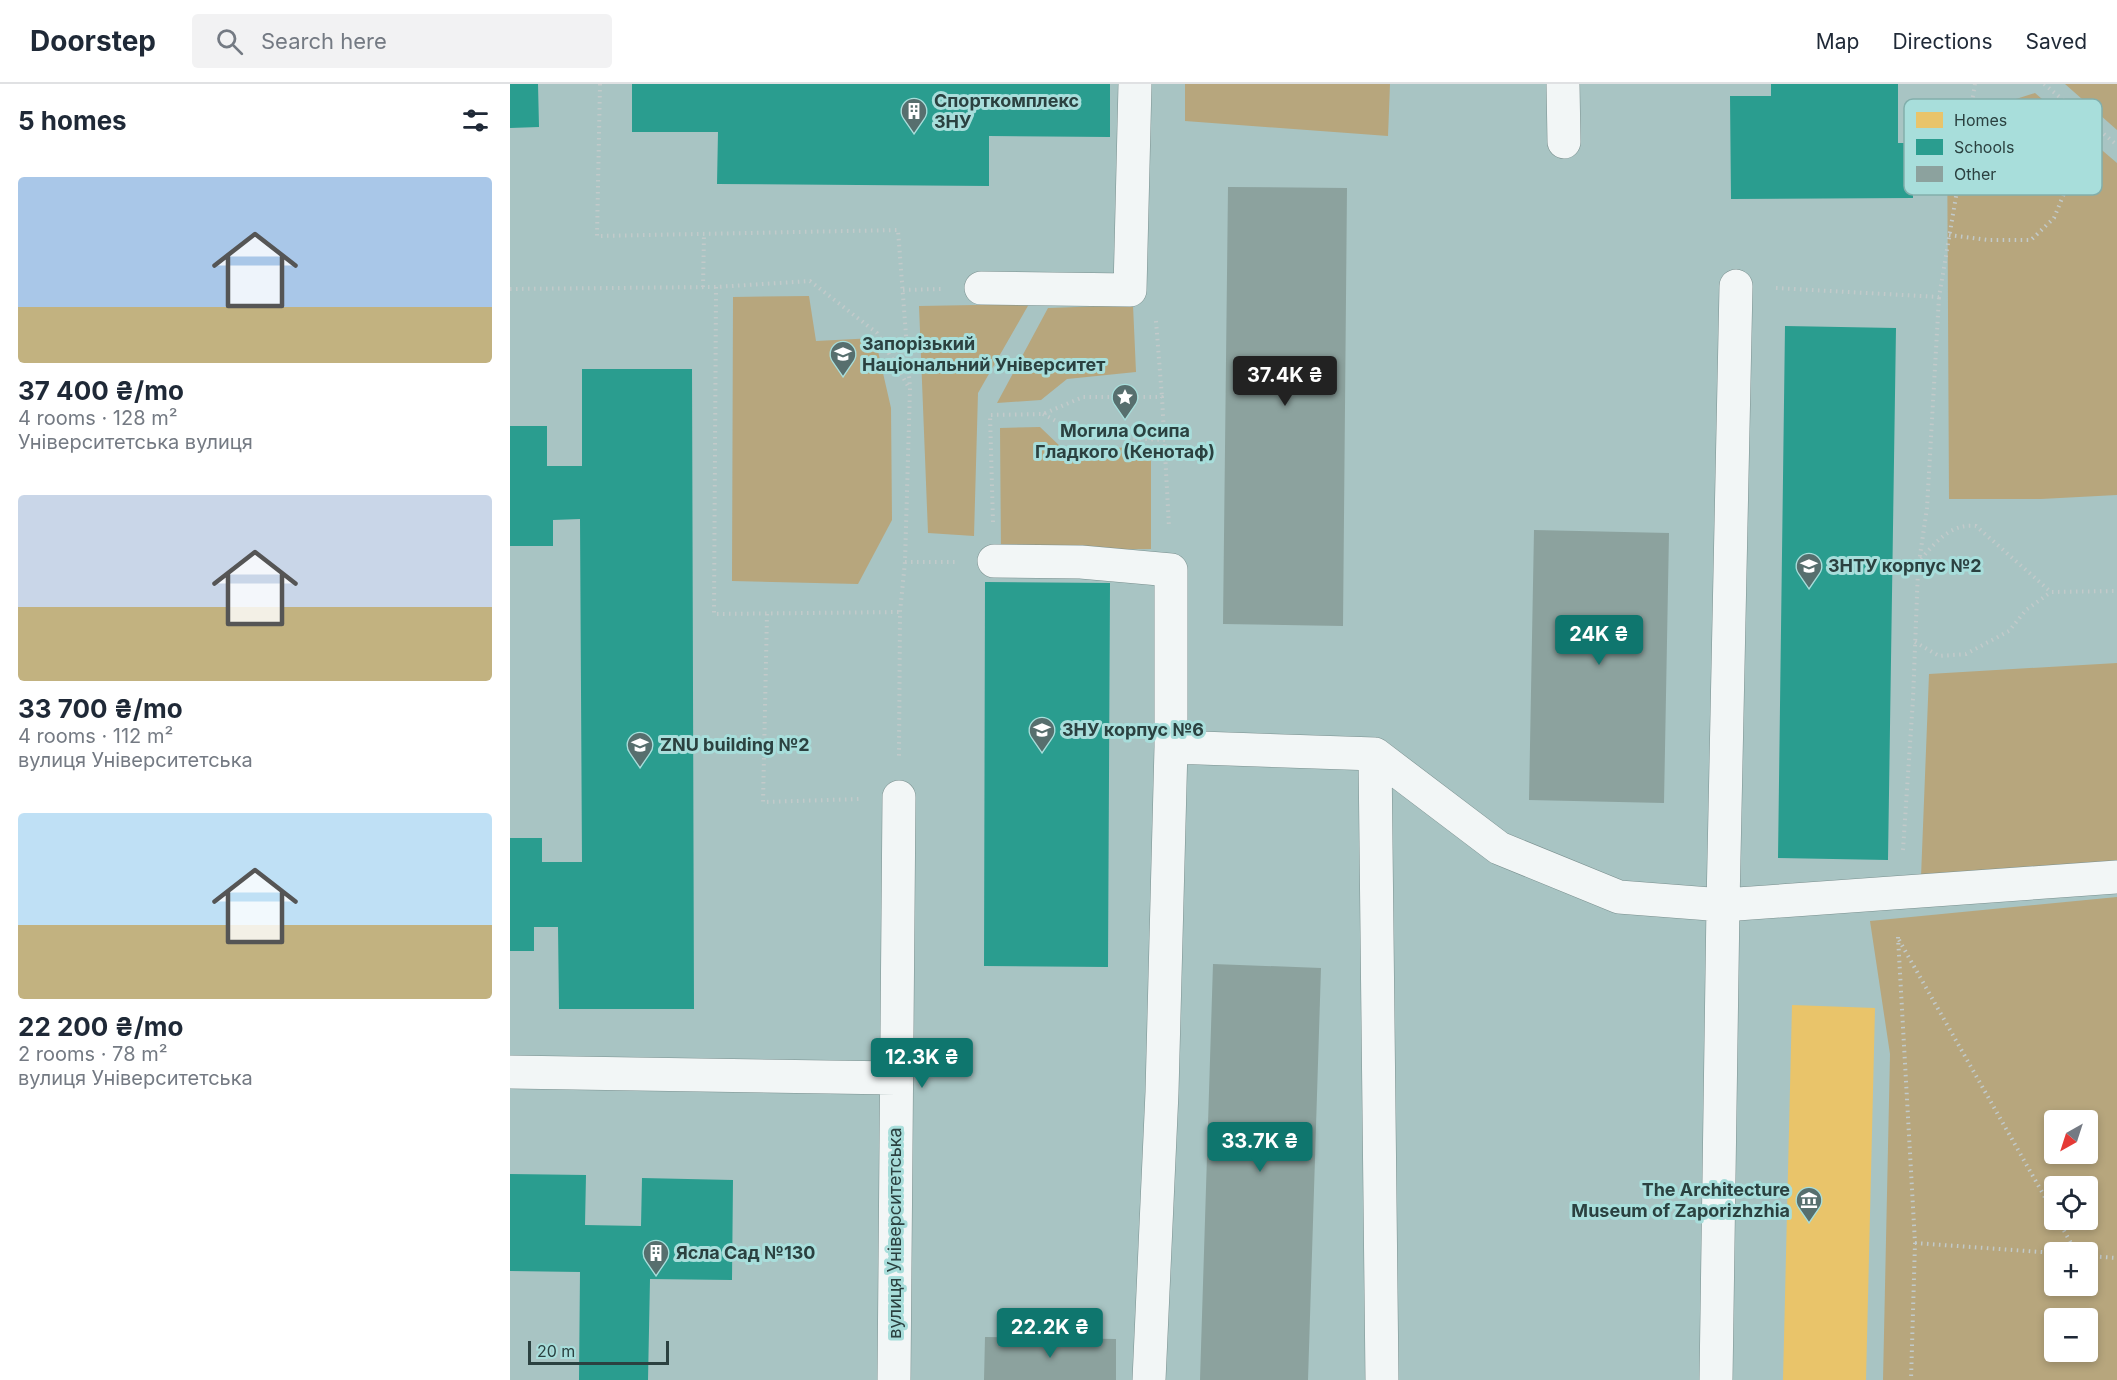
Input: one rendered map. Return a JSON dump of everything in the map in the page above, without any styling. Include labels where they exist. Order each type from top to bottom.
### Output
[{"type":"street","points":[[981,288],[1130,290],[1135,84]]},
{"type":"street","points":[[1563,84],[1564,142]]},
{"type":"street","points":[[1716,1380],[1736,286]]},
{"type":"street","points":[[994,561],[1081,562],[1171,570],[1172,747],[1162,1092],[1149,1380]]},
{"type":"street","points":[[1172,747],[1375,754],[1499,848],[1619,897],[1723,905],[2117,877]]},
{"type":"street","points":[[1375,754],[1382,1380]]},
{"type":"street","name":"вулиця Університетська","points":[[894,1380],[899,797]]},
{"type":"street","points":[[510,1072],[896,1078]]},
{"type":"path","points":[[600,84],[597,236],[898,230],[910,388],[905,562],[900,612],[899,797],[763,802],[767,614]]},
{"type":"path","points":[[1972,99],[1975,84]]},
{"type":"path","points":[[2044,84],[2062,99]]},
{"type":"path","points":[[2102,132],[2117,145]]},
{"type":"path","points":[[1911,1380],[1915,1243],[1898,937],[1887,894],[1913,699],[1920,560],[1927,508],[1939,297],[1956,195]]},
{"type":"path","points":[[1949,236],[1988,240],[2031,240],[2054,218],[2064,195]]},
{"type":"path","points":[[703,287],[704,234]]},
{"type":"path","points":[[510,289],[716,287],[810,281],[877,333],[910,388]]},
{"type":"path","points":[[1736,286],[1939,297]]},
{"type":"path","points":[[716,287],[714,615],[900,612]]},
{"type":"path","points":[[905,562],[994,561],[990,415],[1043,414],[1083,397],[1162,397],[1171,570]]},
{"type":"path","points":[[1043,414],[1084,436],[1165,440]]},
{"type":"path","points":[[1920,560],[1940,537],[1964,525],[1976,526],[2051,592]]},
{"type":"path","points":[[1915,642],[1939,656],[1966,654],[2009,631],[2026,610],[2051,592],[2117,591]]},
{"type":"path","points":[[1898,937],[2044,1196]]},
{"type":"path","points":[[1915,1243],[2044,1252]]},
{"type":"path","points":[[2098,1257],[2117,1258]]},
{"type":"shaded area","points":[[1185,84],[1390,84],[1388,136],[1185,121]]},
{"type":"shaded area","points":[[2065,84],[2117,84],[2117,130],[2102,117],[2102,99],[2082,99]]},
{"type":"shaded area","points":[[2035,93],[2042,99],[2016,99]]},
{"type":"shaded area","points":[[2102,150],[2117,163],[2117,495],[2041,499],[1949,499],[1947,195],[2102,195]]},
{"type":"shaded area","points":[[809,296],[816,341],[875,338],[891,408],[892,520],[858,584],[732,581],[733,297]]},
{"type":"shaded area","points":[[1029,304],[978,393],[974,536],[928,533],[919,306]]},
{"type":"shaded area","points":[[1133,305],[1136,372],[1067,379],[1041,400],[997,403],[1048,308]]},
{"type":"shaded area","points":[[1040,427],[1063,449],[1151,447],[1151,549],[1001,551],[1000,428]]},
{"type":"shaded area","points":[[2117,663],[2117,862],[1921,877],[1929,674]]},
{"type":"shaded area","points":[[2117,897],[2117,1380],[1883,1380],[1890,1054],[1870,921]]},
{"type":"building: Homes","points":[[1792,1005],[1875,1008],[1866,1380],[1783,1380]]},
{"type":"building: Schools","points":[[510,84],[538,84],[539,127],[510,128]]},
{"type":"building: Schools","name":"Спорткомплекс ЗНУ","points":[[632,84],[1110,84],[1110,137],[989,136],[989,186],[717,184],[718,132],[632,132]]},
{"type":"building: Schools","points":[[1771,84],[1898,84],[1898,143],[1904,143],[1904,195],[1913,195],[1913,198],[1731,199],[1730,96],[1771,96]]},
{"type":"building: Schools","points":[[1785,326],[1896,328],[1888,860],[1778,858]]},
{"type":"building: Schools","points":[[582,369],[692,369],[694,1009],[559,1009],[558,927],[534,927],[534,951],[510,951],[510,838],[542,838],[542,862],[582,862],[580,519],[553,520],[553,546],[510,546],[510,426],[547,426],[547,466],[582,466]]},
{"type":"building: Schools","name":"ЗНУ корпус №6","points":[[985,582],[1110,583],[1108,967],[984,966]]},
{"type":"building: Schools","name":"Ясла Сад №130","points":[[510,1174],[586,1175],[585,1225],[641,1226],[642,1178],[733,1180],[732,1280],[650,1279],[648,1380],[579,1380],[580,1272],[510,1271]]},
{"type":"building: Other","points":[[1228,187],[1347,188],[1343,626],[1223,624]]},
{"type":"building: Other","points":[[1534,530],[1669,533],[1664,803],[1529,800]]},
{"type":"building: Other","points":[[1213,964],[1321,968],[1308,1380],[1200,1380]]},
{"type":"building: Other","points":[[985,1337],[1116,1339],[1116,1380],[984,1380]]},
{"type":"place","name":"Спорткомплекс ЗНУ","points":[[914,134]]},
{"type":"place","name":"Запорізький Національний Університет","points":[[843,377]]},
{"type":"place","name":"Могила Осипа Гладкого (Кенотаф)","points":[[1125,420]]},
{"type":"place","name":"ЗНТУ корпус №2","points":[[1809,589]]},
{"type":"place","name":"ЗНУ корпус №6","points":[[1042,753]]},
{"type":"place","name":"ZNU building №2","points":[[640,768]]},
{"type":"place","name":"The Architecture Museum of Zaporizhzhia","points":[[1809,1223]]},
{"type":"place","name":"Ясла Сад №130","points":[[656,1276]]}]
